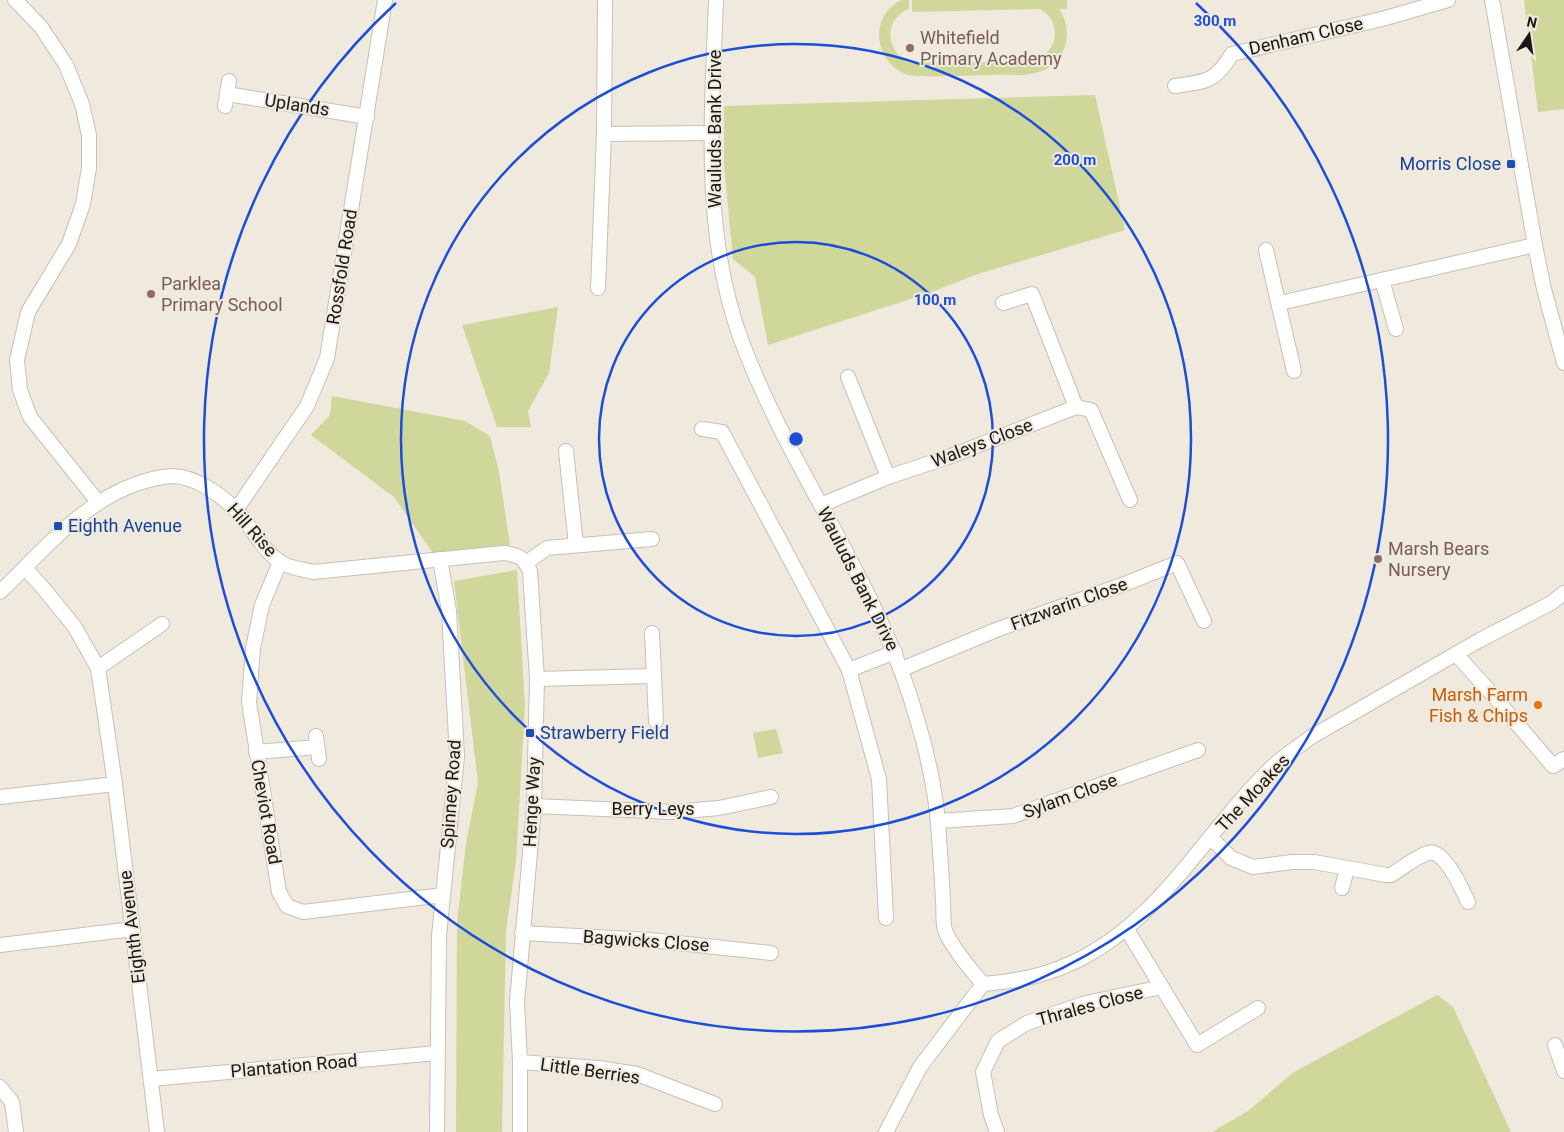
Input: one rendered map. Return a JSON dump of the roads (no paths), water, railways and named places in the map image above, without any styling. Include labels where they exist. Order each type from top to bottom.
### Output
[{"type":"street","points":[[15,0],[41,27],[66,65],[82,104],[89,135],[89,168],[83,204],[69,244],[28,312],[17,360],[20,390],[30,416],[98,502]]},
{"type":"street","name":"Rossfold Road","points":[[236,510],[307,406],[327,358],[385,0]]},
{"type":"street","points":[[598,288],[604,134],[605,0]]},
{"type":"street","name":"Wauluds Bank Drive","points":[[716,0],[712,183],[722,275],[741,341],[771,412],[864,585],[902,669],[927,750],[938,820],[945,931],[970,970],[982,984]]},
{"type":"street","name":"Denham Close","points":[[1175,86],[1210,80],[1222,70],[1232,54],[1448,0]]},
{"type":"street","points":[[1492,0],[1535,245],[1544,289],[1564,363]]},
{"type":"street","name":"Uplands","points":[[227,94],[367,117]]},
{"type":"street","points":[[604,134],[712,133]]},
{"type":"street","points":[[1280,303],[1535,245]]},
{"type":"street","points":[[1266,250],[1280,303],[1294,372]]},
{"type":"street","points":[[1382,280],[1396,329]]},
{"type":"street","points":[[1003,303],[1032,294],[1076,407],[1091,410],[1130,500]]},
{"type":"street","points":[[848,377],[888,477]]},
{"type":"street","name":"Waleys Close","points":[[821,505],[888,477],[951,456],[1076,407]]},
{"type":"street","points":[[702,429],[722,432],[849,670],[879,779],[886,918]]},
{"type":"street","points":[[566,451],[576,545]]},
{"type":"street","name":"Hill Rise","points":[[0,592],[67,526],[98,502],[121,489],[150,479],[174,476],[191,480],[212,490],[236,510],[268,551],[280,562]]},
{"type":"street","points":[[280,562],[312,572],[504,553],[518,555],[526,563],[547,548],[652,539]]},
{"type":"street","name":"Spinney Road","points":[[437,1132],[439,936],[457,756],[449,611],[440,559]]},
{"type":"street","name":"Cheviot Road","points":[[280,562],[262,605],[253,648],[249,702],[280,892],[287,906],[303,912],[443,895]]},
{"type":"street","name":"Henge Way","points":[[520,1132],[520,1062],[516,1002],[534,806],[538,679],[530,571],[526,563]]},
{"type":"street","name":"Fitzwarin Close","points":[[902,669],[996,630],[1178,563],[1204,621]]},
{"type":"street","name":"Eighth Avenue","points":[[25,568],[44,588],[74,626],[98,668],[115,784],[157,1132]]},
{"type":"street","name":"The Moakes","points":[[982,984],[1029,978],[1060,968],[1083,957],[1126,928],[1167,889],[1245,796],[1273,766],[1311,737],[1456,654],[1551,603],[1564,592]]},
{"type":"street","points":[[98,668],[162,624]]},
{"type":"street","points":[[652,633],[656,721]]},
{"type":"street","points":[[849,670],[895,652]]},
{"type":"street","points":[[1456,654],[1553,766],[1564,759]]},
{"type":"street","points":[[538,679],[654,676]]},
{"type":"street","points":[[256,752],[317,747]]},
{"type":"street","name":"Sylam Close","points":[[938,820],[1013,816],[1198,750]]},
{"type":"street","points":[[0,797],[115,784]]},
{"type":"street","name":"Berry Leys","points":[[534,806],[673,812],[719,808],[771,797]]},
{"type":"street","points":[[1211,838],[1232,858],[1253,867],[1292,862],[1314,862],[1391,875],[1422,855],[1436,852],[1444,858],[1468,902]]},
{"type":"street","points":[[1342,888],[1347,869]]},
{"type":"street","name":"Thrales Close","points":[[1126,928],[1197,1045],[1258,1008]]},
{"type":"street","points":[[0,945],[132,929]]},
{"type":"street","name":"Bagwicks Close","points":[[522,933],[650,940],[771,952]]},
{"type":"street","points":[[886,1132],[920,1067],[982,984]]},
{"type":"street","name":"Thrales Close","points":[[997,1132],[991,1115],[983,1072],[998,1041],[1027,1024],[1086,1003],[1162,987]]},
{"type":"street","points":[[1554,1045],[1564,1071]]},
{"type":"street","name":"Plantation Road","points":[[151,1079],[437,1053]]},
{"type":"street","name":"Little Berries","points":[[520,1062],[598,1068],[637,1074],[715,1104]]},
{"type":"street","points":[[0,1087],[12,1102],[16,1132]]},
{"type":"place","name":"Whitefield Primary Academy","points":[[910,48]]},
{"type":"place","name":"Morris Close","points":[[1511,164]]},
{"type":"place","name":"Parklea Primary School","points":[[151,294]]},
{"type":"place","name":"Eighth Avenue","points":[[58,526]]},
{"type":"place","name":"Marsh Bears Nursery","points":[[1378,559]]},
{"type":"place","name":"Marsh Farm Fish & Chips","points":[[1538,705]]},
{"type":"place","name":"Strawberry Field","points":[[530,733]]}]
